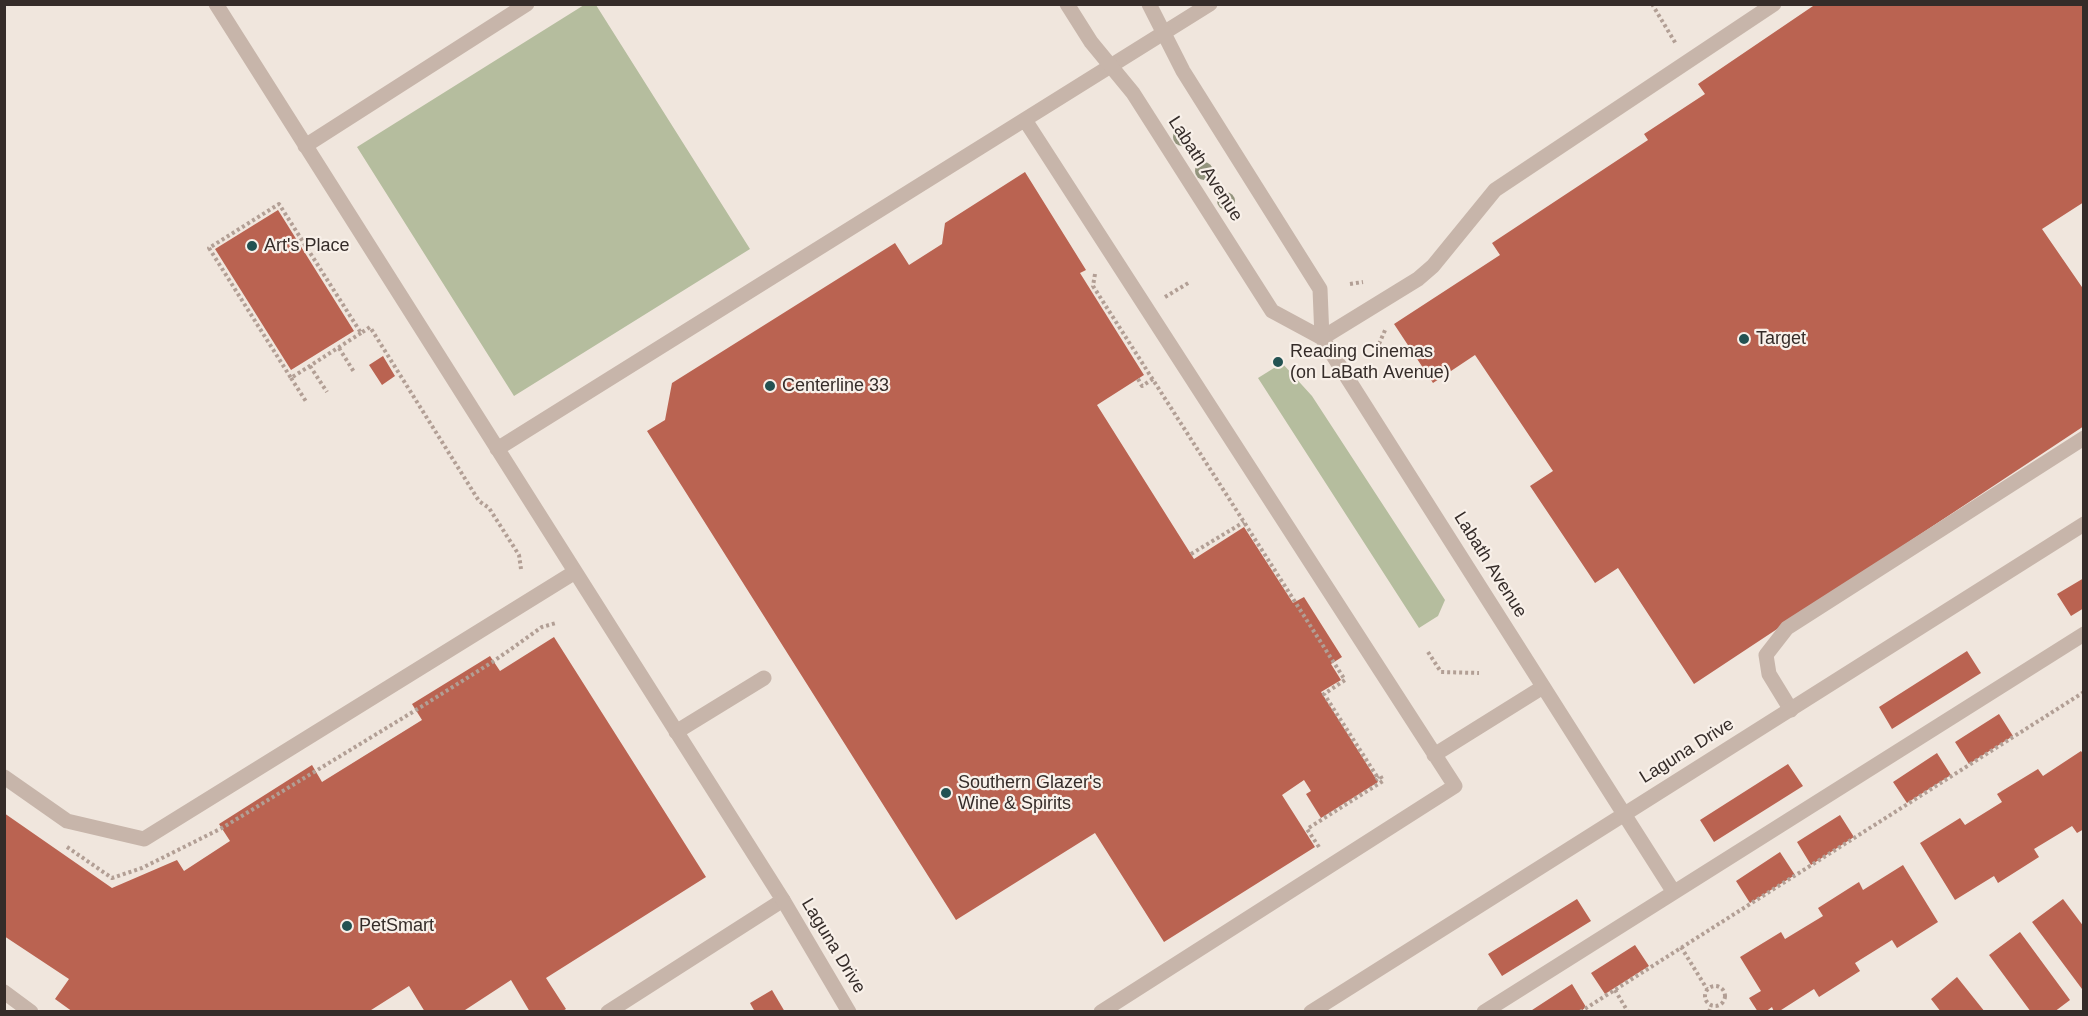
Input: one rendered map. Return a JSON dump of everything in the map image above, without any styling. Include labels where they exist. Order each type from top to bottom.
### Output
[{"type":"street","name":"Laguna Drive","points":[[216,4],[783,900],[849,1011]]},
{"type":"street","points":[[305,146],[527,4]]},
{"type":"street","name":"Labath Avenue","points":[[1067,4],[1091,42],[1133,93],[1272,311],[1322,338],[1674,891]]},
{"type":"street","name":"Labath Avenue","points":[[1149,4],[1183,72],[1320,289],[1322,338]]},
{"type":"street","points":[[497,449],[1210,4]]},
{"type":"street","points":[[1322,338],[1418,279],[1433,266],[1496,190],[1774,4]]},
{"type":"street","points":[[1025,120],[1455,786],[1101,1011]]},
{"type":"street","points":[[1791,710],[1770,674],[1766,656],[1787,628],[2084,438]]},
{"type":"street","name":"Laguna Drive","points":[[1311,1011],[2084,524]]},
{"type":"street","points":[[4,777],[67,821],[144,839],[575,572]]},
{"type":"street","points":[[1484,1011],[2084,634]]},
{"type":"street","points":[[676,732],[764,678]]},
{"type":"street","points":[[1434,755],[1544,687]]},
{"type":"street","points":[[608,1011],[783,900]]},
{"type":"street","points":[[4,992],[31,1011]]},
{"type":"path","points":[[1652,4],[1676,44]]},
{"type":"path","points":[[307,403],[222,265],[209,248],[279,204],[361,333]]},
{"type":"path","points":[[1091,268],[1096,275],[1093,286],[1345,680],[1324,694],[1377,778],[1380,775],[1383,781],[1307,829],[1320,848]]},
{"type":"path","points":[[1378,344],[1388,323]]},
{"type":"path","points":[[291,378],[370,327],[479,501],[489,508],[519,555],[521,569]]},
{"type":"path","points":[[339,348],[354,372]]},
{"type":"path","points":[[310,366],[327,392]]},
{"type":"path","points":[[1138,379],[1142,386],[1153,380]]},
{"type":"path","points":[[1191,555],[1244,522]]},
{"type":"path","points":[[142,868],[222,828],[416,710],[494,661],[542,627],[556,623]]},
{"type":"path","points":[[1428,652],[1441,672],[1479,673]]},
{"type":"path","points":[[1580,1011],[2084,692]]},
{"type":"path","points":[[1681,948],[1707,989],[1705,999],[1711,1006]]},
{"type":"path","points":[[1707,989],[1717,986],[1723,989],[1726,995],[1721,1004],[1711,1006],[1708,1011]]},
{"type":"path","points":[[1615,990],[1628,1011]]},
{"type":"green space","points":[[584,5],[596,5],[750,249],[514,396],[357,147]]},
{"type":"green space","points":[[1282,363],[1312,396],[1445,600],[1438,616],[1419,628],[1258,378]]},
{"type":"building","name":"Target","points":[[1816,4],[2084,4],[2084,202],[2042,229],[2084,290],[2084,426],[1694,684],[1618,568],[1595,583],[1530,486],[1553,471],[1475,355],[1433,383],[1394,324],[1500,255],[1492,243],[1648,140],[1644,134],[1705,94],[1698,84]]},
{"type":"building","points":[[1025,172],[1086,270],[1080,273],[1144,375],[1097,405],[1194,559],[1244,527],[1293,603],[1304,597],[1342,657],[1331,664],[1341,680],[1321,692],[1378,782],[1321,818],[1306,794],[1311,791],[1304,780],[1282,795],[1315,847],[1164,942],[1095,833],[956,920],[647,431],[665,420],[672,383],[895,243],[909,265],[942,244],[945,223]]},
{"type":"building","points":[[278,210],[354,331],[291,370],[215,249]]},
{"type":"building","points":[[383,356],[395,376],[382,385],[369,365]]},
{"type":"building","points":[[2084,578],[2084,608],[2071,616],[2057,594]]},
{"type":"building","points":[[554,637],[706,877],[546,978],[566,1009],[561,1012],[530,1012],[511,980],[462,1012],[425,1012],[409,986],[368,1012],[73,1012],[55,999],[69,979],[4,936],[4,813],[112,888],[177,860],[184,871],[230,841],[219,824],[312,765],[322,782],[422,720],[412,704],[490,656],[500,671]]},
{"type":"building","points":[[1967,651],[1981,673],[1892,729],[1879,707]]},
{"type":"building","points":[[1999,714],[2013,736],[1969,764],[1955,742]]},
{"type":"building","points":[[2081,751],[2084,755],[2084,829],[2077,833],[2072,826],[2034,849],[2039,857],[1998,883],[1994,876],[1955,900],[1920,843],[1960,818],[1965,825],[2002,802],[1997,794],[2038,769],[2043,776]]},
{"type":"building","points":[[1937,753],[1951,775],[1907,803],[1893,782]]},
{"type":"building","points":[[1788,764],[1803,786],[1714,842],[1700,820]]},
{"type":"building","points":[[1840,815],[1854,837],[1811,865],[1797,842]]},
{"type":"building","points":[[1780,852],[1795,875],[1750,903],[1736,881]]},
{"type":"building","points":[[1903,865],[1938,922],[1897,948],[1892,940],[1855,963],[1860,971],[1819,997],[1814,989],[1778,1012],[1774,1012],[1772,1007],[1765,1012],[1758,1012],[1749,998],[1761,991],[1740,957],[1781,932],[1785,939],[1823,916],[1818,908],[1859,882],[1863,890]]},
{"type":"building","points":[[1577,899],[1591,921],[1502,976],[1488,954]]},
{"type":"building","points":[[2063,899],[2084,927],[2082,989],[2032,922]]},
{"type":"building","points":[[2020,932],[2070,1000],[2054,1012],[2031,1012],[1989,955]]},
{"type":"building","points":[[1635,945],[1649,966],[1605,994],[1591,973]]},
{"type":"building","points":[[1957,977],[1985,1012],[1941,1012],[1931,999]]},
{"type":"building","points":[[1572,984],[1586,1007],[1580,1012],[1529,1012]]},
{"type":"building","points":[[772,990],[785,1012],[755,1012],[750,1003]]},
{"type":"place","name":"Art's Place","points":[[252,246]]},
{"type":"place","name":"Target","points":[[1744,339]]},
{"type":"place","name":"Reading Cinemas (on LaBath Avenue)","points":[[1278,362]]},
{"type":"place","name":"Centerline 33","points":[[770,386]]},
{"type":"place","name":"Southern Glazer's Wine & Spirits","points":[[946,793]]},
{"type":"place","name":"PetSmart","points":[[347,926]]}]
